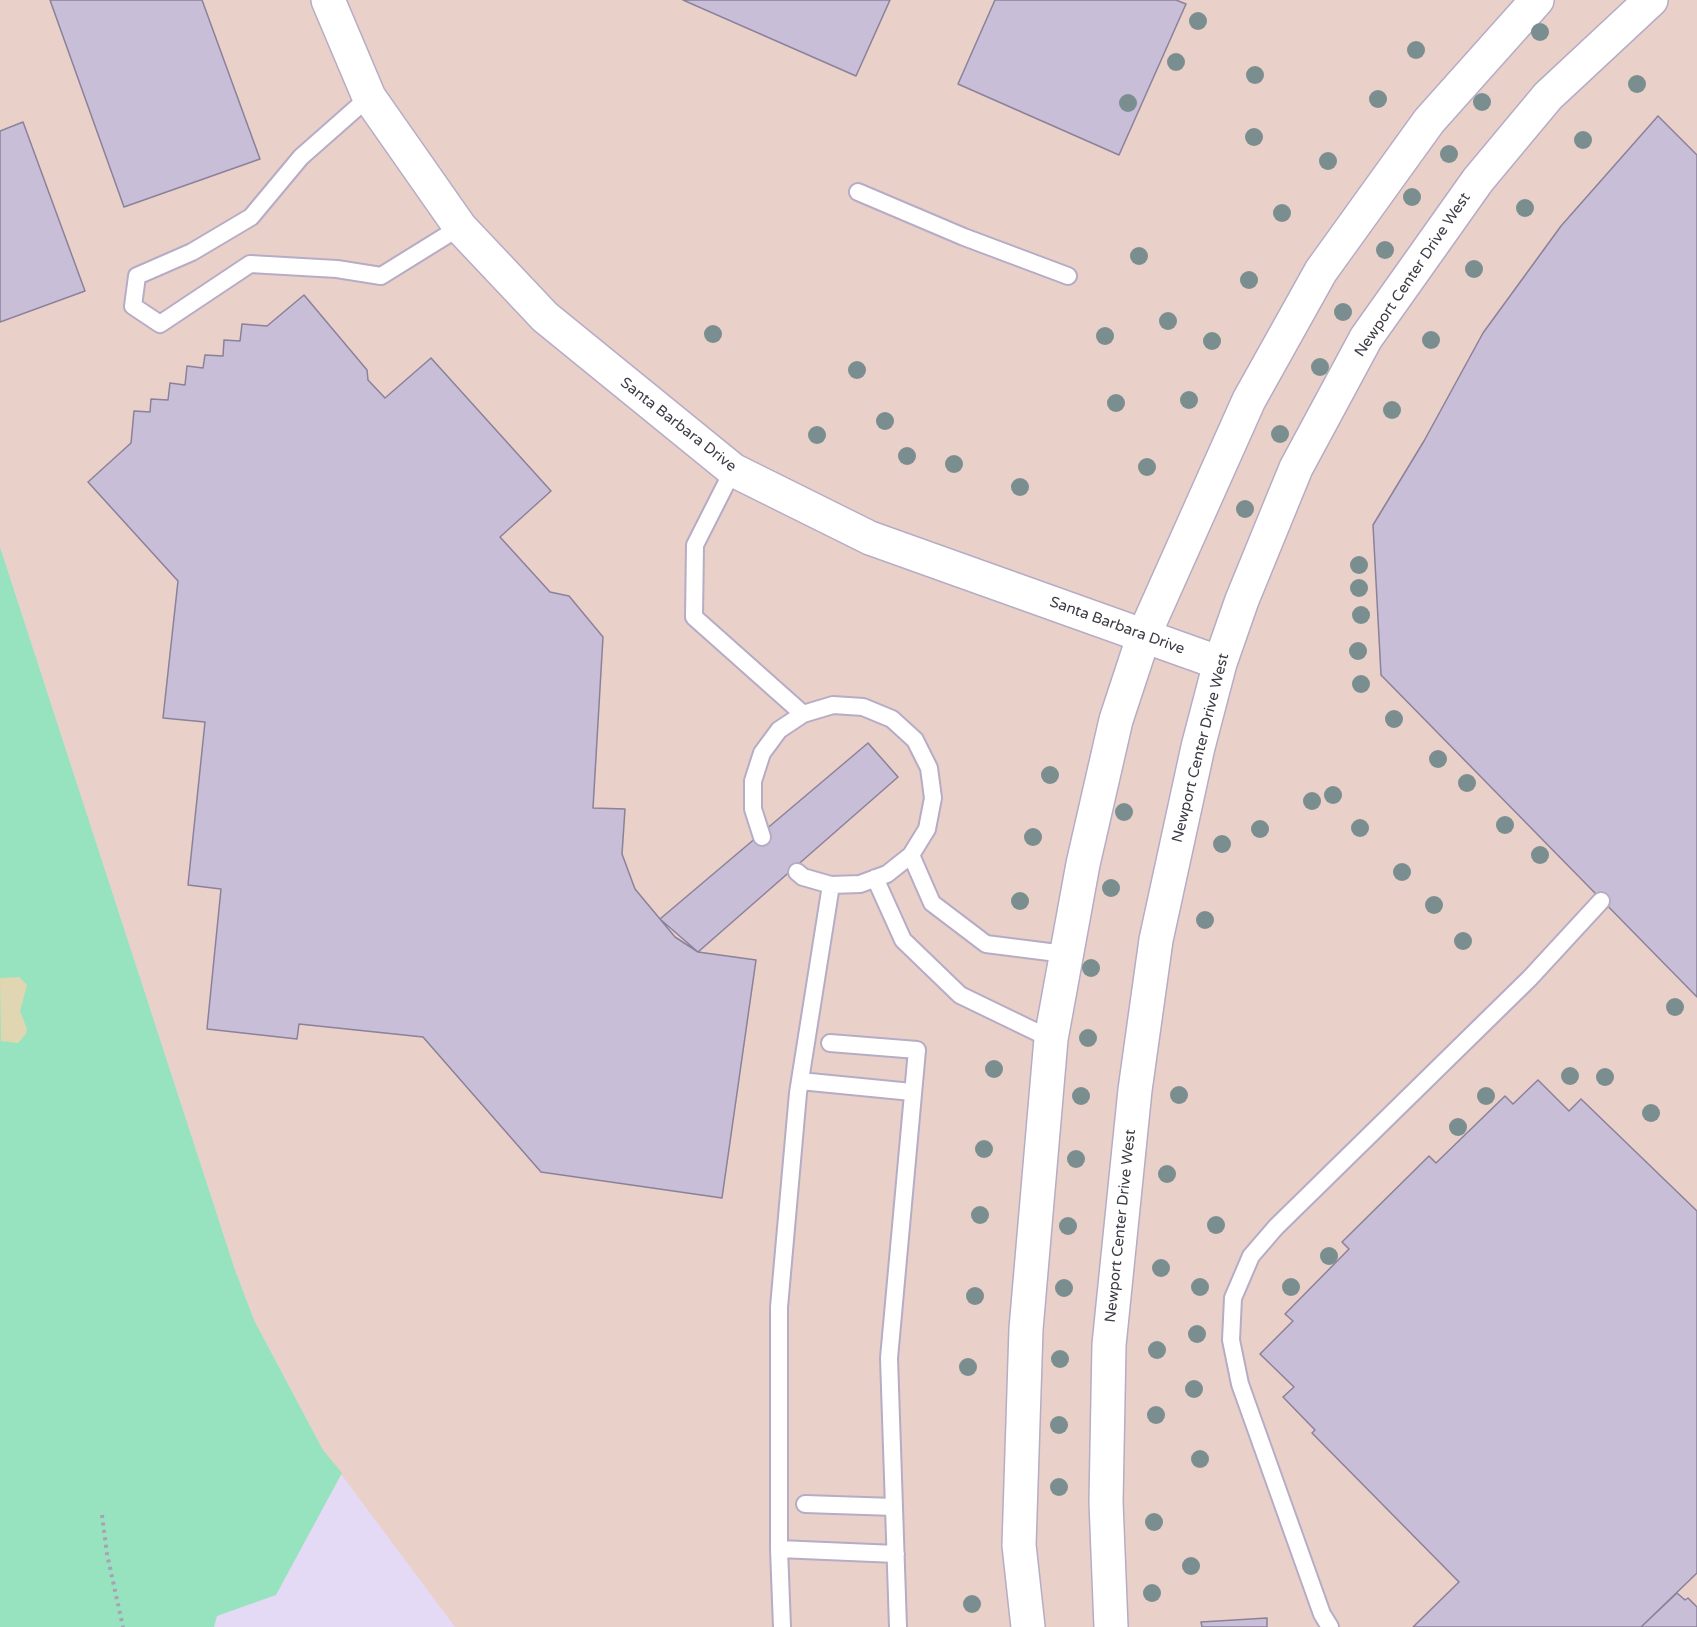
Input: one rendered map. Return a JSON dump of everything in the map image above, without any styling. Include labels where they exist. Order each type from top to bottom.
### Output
[{"type":"main road","name":"Santa Barbara Drive","points":[[328,0],[369,97],[460,227],[545,317],[733,470],[870,538],[1220,663]]},
{"type":"main road","points":[[1028,1627],[1019,1545],[1026,1329],[1051,1039],[1065,954],[1116,720],[1144,635],[1249,400],[1321,271],[1429,121],[1537,0]]},
{"type":"main road","name":"Newport Center Drive West","points":[[1111,1627],[1106,1502],[1109,1345],[1135,1090],[1156,940],[1198,747],[1220,663],[1242,600],[1296,468],[1366,338],[1478,180],[1548,96],[1651,0]]},
{"type":"lane","points":[[369,97],[301,157],[251,218],[192,252],[137,276],[133,306],[160,324],[250,264],[337,269],[381,276],[460,227]]},
{"type":"lane","points":[[858,192],[964,237],[1068,276]]},
{"type":"lane","points":[[733,470],[695,545],[694,617],[803,714]]},
{"type":"lane","points":[[762,837],[753,809],[753,781],[762,753],[779,730],[803,714],[833,705],[863,707],[892,719],[915,740],[929,768],[933,798],[927,829],[911,855],[887,874],[860,884],[831,885],[803,877],[797,872]]},
{"type":"lane","points":[[911,855],[932,903],[986,944],[1065,954]]},
{"type":"lane","points":[[875,878],[903,940],[960,995],[1051,1039]]},
{"type":"lane","points":[[782,1627],[778,1549],[779,1307],[800,1081],[831,885]]},
{"type":"lane","points":[[1330,1627],[1322,1614],[1240,1384],[1231,1340],[1233,1298],[1251,1256],[1276,1227],[1530,978],[1601,901]]},
{"type":"lane","points":[[830,1043],[917,1050],[889,1358],[898,1627]]},
{"type":"lane","points":[[800,1081],[912,1092]]},
{"type":"lane","points":[[805,1504],[894,1507]]},
{"type":"lane","points":[[778,1549],[896,1554]]},
{"type":"path","points":[[102,1515],[113,1585],[123,1627]]},
{"type":"shaded area","points":[[0,0],[1697,0],[1697,1627],[455,1627],[323,1450],[254,1320],[234,1267],[0,547]]},
{"type":"green space","points":[[0,547],[234,1267],[254,1320],[323,1450],[342,1473],[276,1595],[217,1616],[214,1627],[0,1627]]},
{"type":"sand","points":[[19,977],[27,985],[20,1011],[27,1029],[26,1034],[18,1043],[1,1041],[0,978]]},
{"type":"building","points":[[50,0],[202,0],[260,159],[124,207]]},
{"type":"building","points":[[683,0],[890,0],[856,76]]},
{"type":"building","points":[[995,0],[1176,0],[1186,4],[1119,155],[958,84]]},
{"type":"building","points":[[1658,116],[1697,155],[1697,997],[1381,675],[1373,525],[1424,441],[1483,333],[1561,226]]},
{"type":"building","points":[[23,122],[85,291],[0,322],[0,131]]},
{"type":"building","points":[[304,295],[367,370],[368,380],[385,398],[431,358],[551,491],[500,537],[550,592],[569,596],[603,637],[593,808],[625,809],[622,854],[635,889],[675,937],[698,952],[756,960],[722,1198],[541,1172],[423,1037],[299,1024],[297,1039],[207,1029],[221,889],[188,885],[205,722],[163,718],[178,581],[88,482],[131,443],[134,411],[150,412],[151,399],[168,400],[170,383],[185,385],[187,366],[203,368],[205,355],[223,356],[224,340],[240,341],[242,324],[267,326]]},
{"type":"building","points":[[868,743],[898,777],[698,952],[660,919]]},
{"type":"building","points":[[1538,1080],[1569,1111],[1581,1099],[1697,1211],[1697,1573],[1641,1627],[1413,1627],[1459,1582],[1312,1433],[1315,1430],[1283,1397],[1294,1387],[1260,1354],[1293,1321],[1285,1314],[1349,1249],[1342,1242],[1429,1156],[1436,1163],[1505,1096],[1513,1104]]},
{"type":"building","points":[[1677,1593],[1685,1600],[1688,1598],[1697,1607],[1697,1627],[1641,1627]]},
{"type":"building","points":[[1267,1618],[1267,1627],[1202,1627],[1201,1622]]}]
